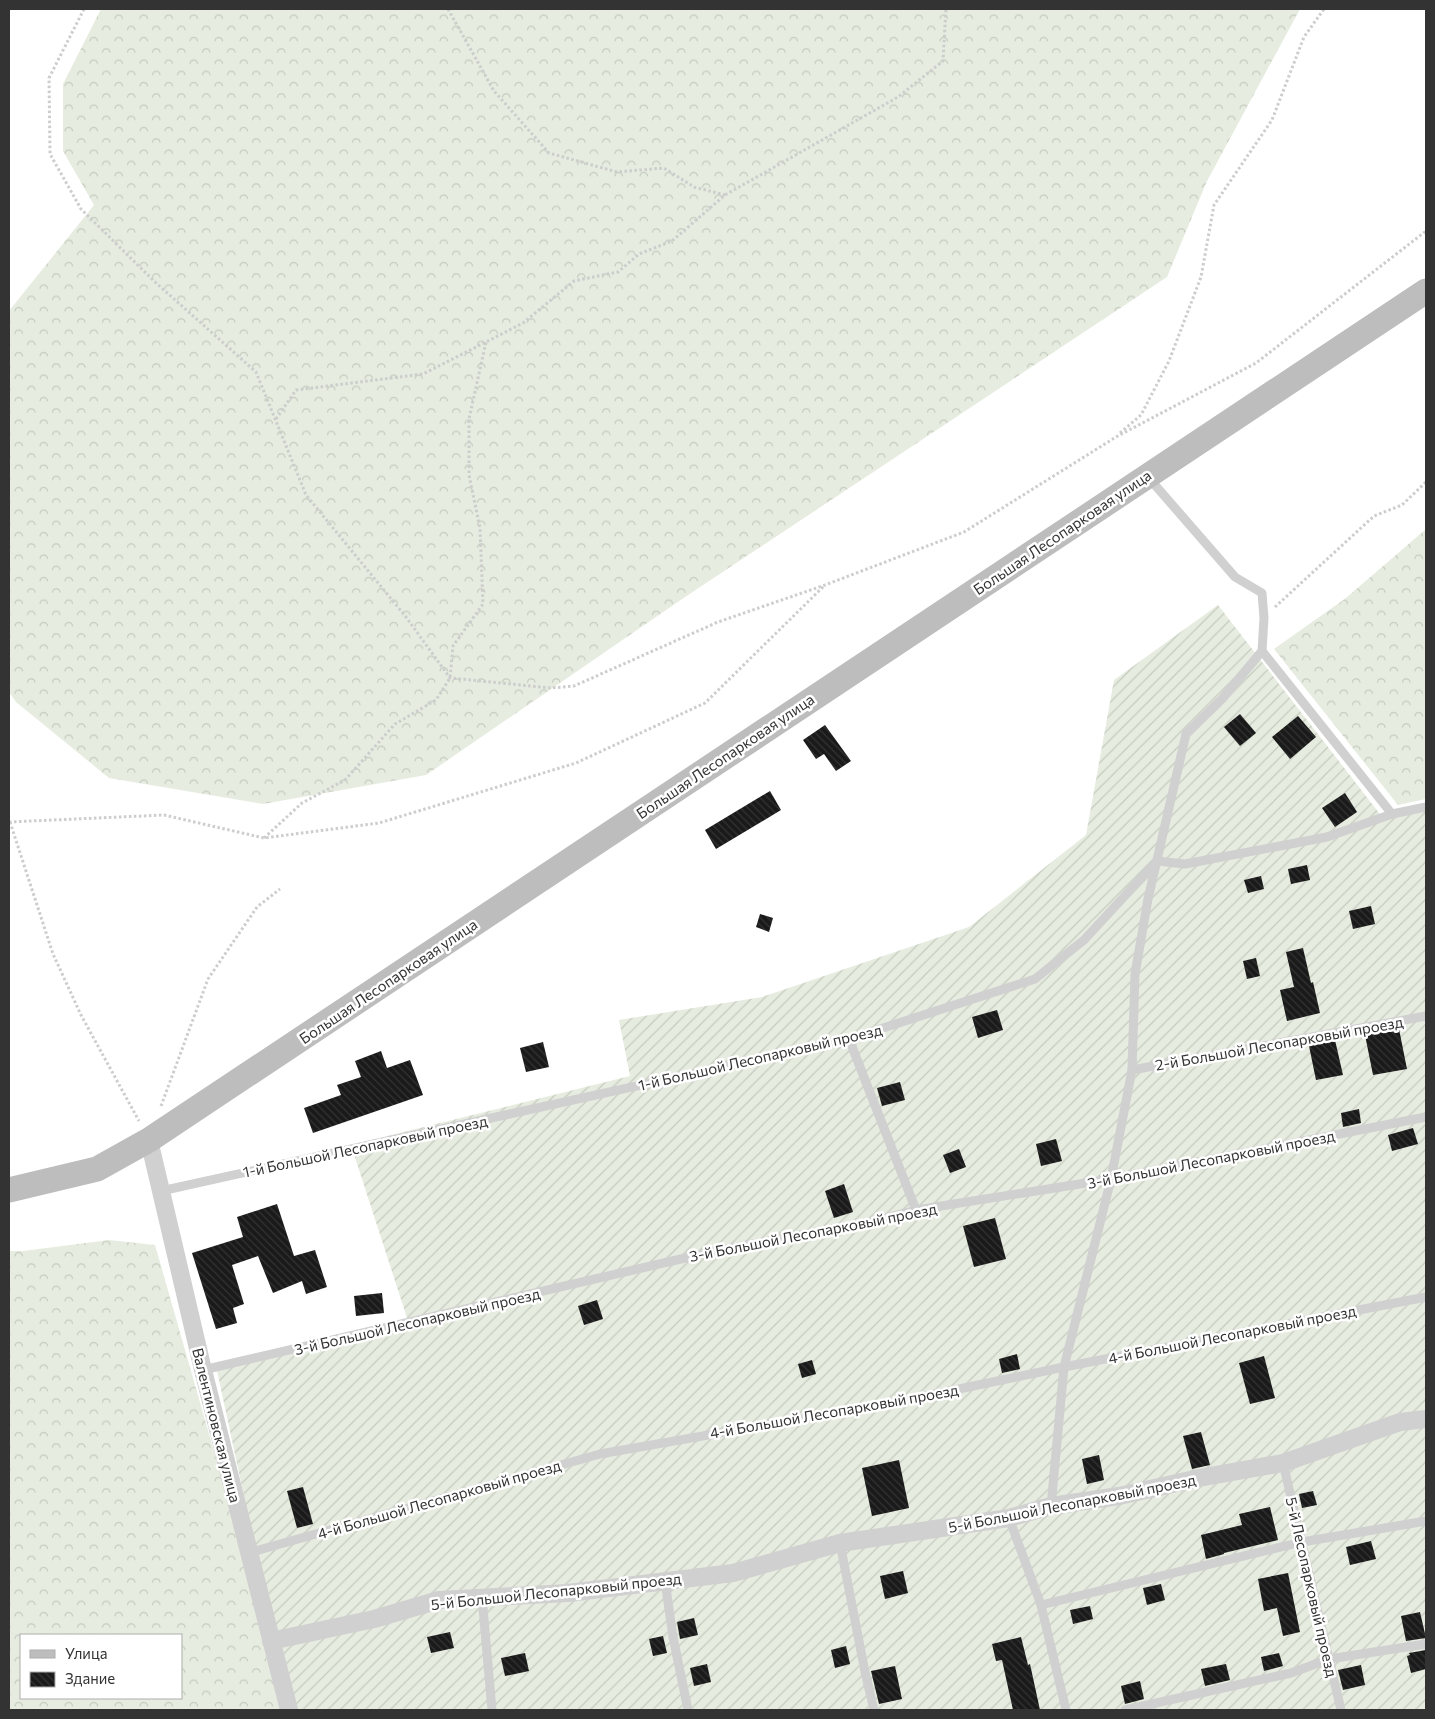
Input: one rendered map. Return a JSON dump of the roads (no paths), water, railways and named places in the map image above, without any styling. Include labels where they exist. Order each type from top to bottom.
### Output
[{"type":"main road","name":"Большая Лесопарковая улица","points":[[9,1190],[97,1169],[149,1140],[1426,290]]},
{"type":"street","name":"Валентиновская улица","points":[[149,1140],[203,1370],[288,1710]]},
{"type":"street","name":"5-й Большой Лесопарковый проезд","points":[[271,1641],[374,1619],[439,1600],[568,1593],[733,1573],[840,1543],[1008,1518],[1051,1506],[1119,1496],[1199,1478],[1283,1463],[1400,1422],[1426,1419]]},
{"type":"lane","points":[[1051,1506],[1064,1367],[1111,1179],[1132,1070],[1135,974],[1148,899],[1186,734],[1222,699],[1262,651],[1264,618],[1262,593],[1235,577],[1147,475]]},
{"type":"lane","points":[[1262,651],[1392,814]]},
{"type":"lane","points":[[1157,861],[1185,864],[1327,837],[1392,814],[1426,807]]},
{"type":"lane","name":"1-й Большой Лесопарковый проезд","points":[[161,1191],[849,1039],[1035,979],[1084,940],[1157,861]]},
{"type":"lane","name":"2-й Большой Лесопарковый проезд","points":[[1132,1070],[1426,1016]]},
{"type":"lane","points":[[849,1039],[916,1210]]},
{"type":"lane","name":"3-й Большой Лесопарковый проезд","points":[[203,1370],[711,1252],[868,1222],[916,1210],[1111,1179],[1426,1117]]},
{"type":"lane","name":"4-й Большой Лесопарковый проезд","points":[[248,1553],[600,1454],[902,1401],[1064,1367],[1426,1297]]},
{"type":"lane","name":"5-й Лесопарковый проезд","points":[[1283,1463],[1341,1710]]},
{"type":"lane","points":[[1008,1518],[1041,1605],[1066,1710]]},
{"type":"lane","points":[[1041,1605],[1302,1542],[1426,1521]]},
{"type":"lane","points":[[840,1543],[874,1710]]},
{"type":"lane","points":[[665,1581],[673,1637],[688,1710]]},
{"type":"lane","points":[[482,1597],[492,1710]]},
{"type":"lane","points":[[1125,1710],[1291,1673],[1329,1659],[1426,1644]]}]
